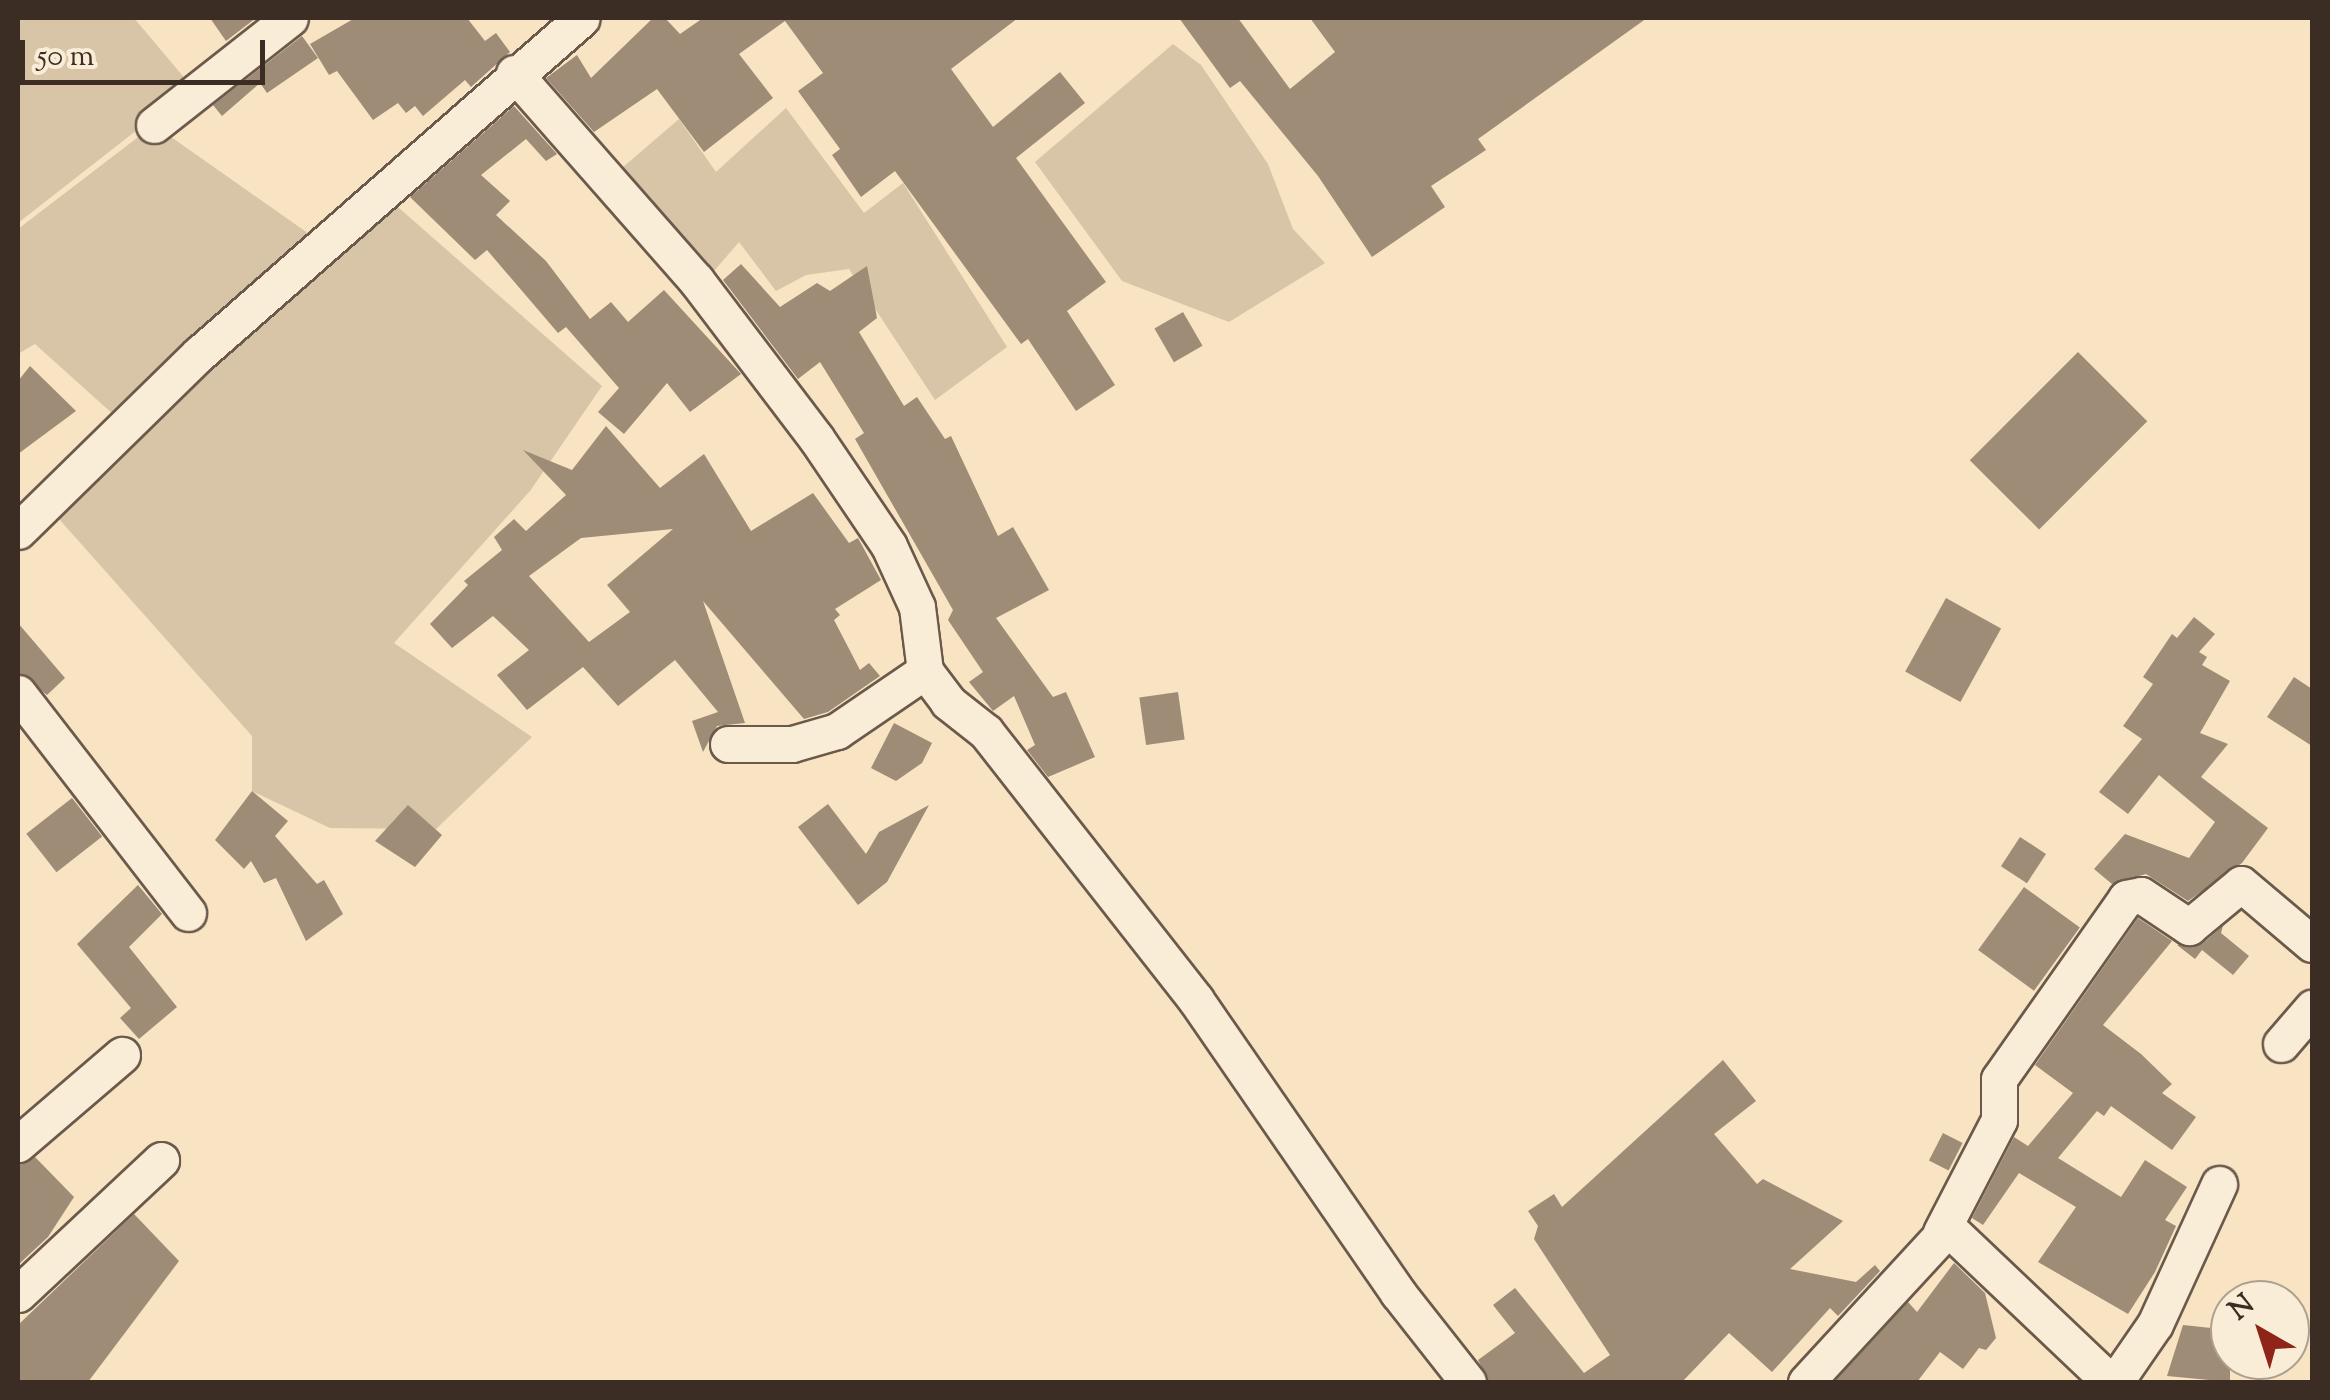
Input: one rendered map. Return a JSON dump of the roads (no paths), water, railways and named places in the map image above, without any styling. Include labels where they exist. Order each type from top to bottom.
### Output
[{"type":"street","points":[[154,125],[290,18]]},
{"type":"street","points":[[18,531],[199,354],[514,73],[582,18]]},
{"type":"street","points":[[514,73],[696,280],[816,438],[889,546],[917,607],[926,671],[948,702],[986,732],[1196,1000],[1398,1293],[1468,1382]]},
{"type":"street","points":[[728,744],[792,744],[837,731],[926,671]]},
{"type":"street","points":[[18,694],[188,913]]},
{"type":"street","points":[[1806,1382],[1941,1232],[1999,1120],[1999,1079],[2126,898],[2141,895],[2190,927],[2241,884],[2312,944]]},
{"type":"street","points":[[2281,1044],[2312,1008]]},
{"type":"street","points":[[18,1144],[122,1056]]},
{"type":"street","points":[[18,1294],[161,1160]]},
{"type":"street","points":[[1941,1232],[1948,1228],[1976,1248],[2046,1327],[2112,1382],[2155,1324],[2219,1184]]}]
